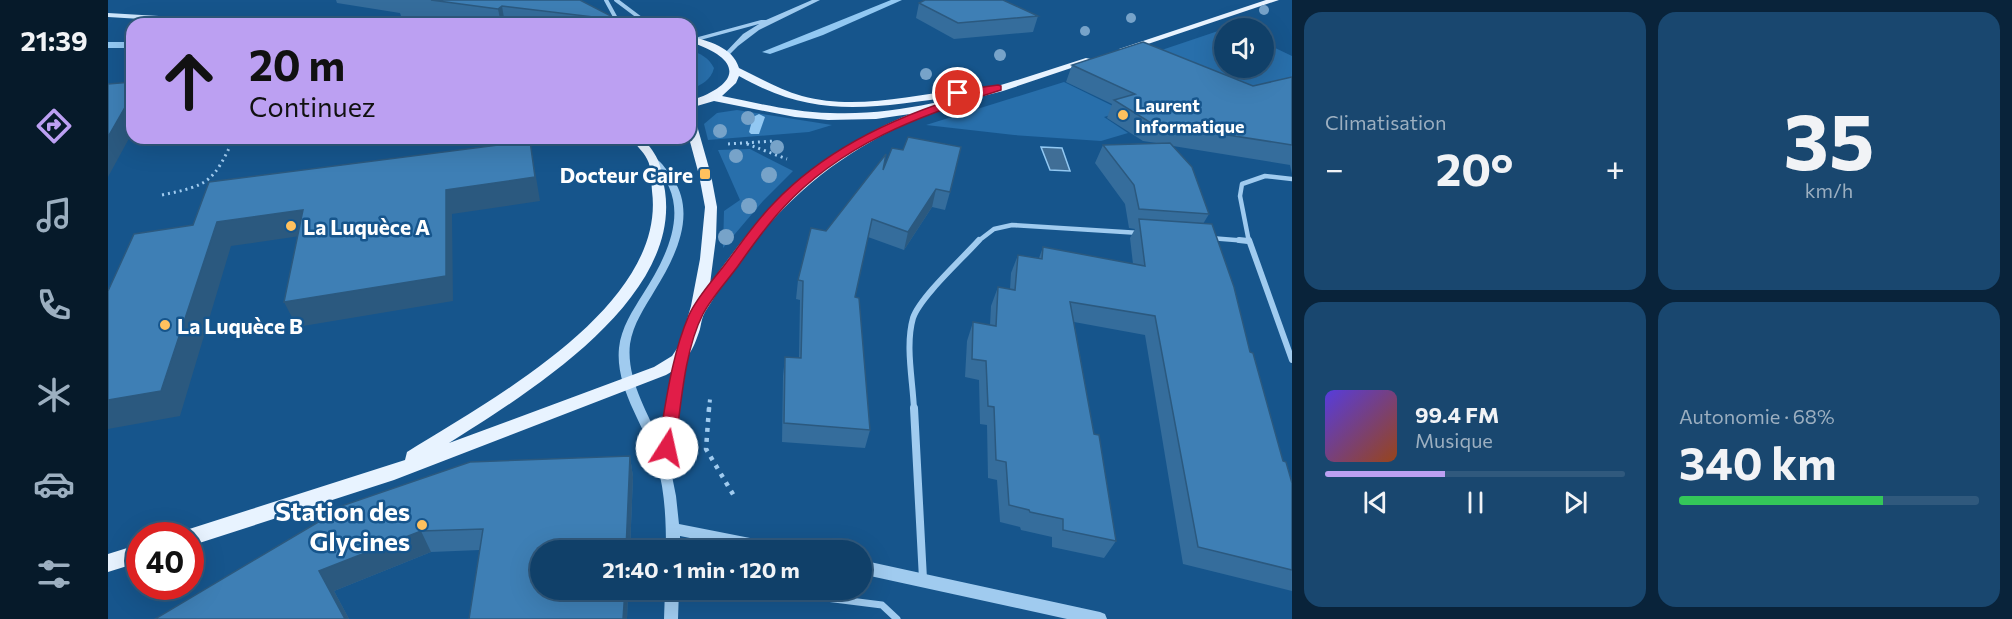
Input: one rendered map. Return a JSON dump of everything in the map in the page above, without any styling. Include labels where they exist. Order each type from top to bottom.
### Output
[{"type":"main road","points":[[696,313],[760,226],[794,190],[816,171],[859,143],[897,123],[934,108],[1275,0]]},
{"type":"main road","points":[[108,15],[159,18]]},
{"type":"main road","points":[[696,41],[727,54],[734,62],[736,70],[734,80],[727,89],[696,103]]},
{"type":"main road","points":[[736,70],[789,96],[826,104],[897,100],[998,88]]},
{"type":"main road","points":[[712,97],[836,117],[934,108]]},
{"type":"main road","points":[[204,533],[388,474],[660,370],[682,356],[696,313],[710,236],[712,208],[696,143]]},
{"type":"main road","points":[[388,474],[526,382],[579,342],[625,297],[639,276],[659,229],[661,205],[655,161],[641,144]]},
{"type":"main road","points":[[108,563],[126,557]]},
{"type":"street","points":[[606,0],[616,18]]},
{"type":"street","points":[[616,0],[640,18]]},
{"type":"street","points":[[727,54],[745,36],[775,18],[817,0]]},
{"type":"street","points":[[696,38],[775,18]]},
{"type":"street","points":[[655,161],[675,192],[678,220],[676,234],[658,278],[634,317],[626,337],[624,352],[630,382],[663,466],[673,540]]},
{"type":"street","points":[[1292,179],[1257,177],[1239,186],[1238,192],[1248,240],[1292,360]]},
{"type":"street","points":[[923,579],[910,333],[910,325],[918,308],[979,240],[994,229],[1018,225],[1143,233]]},
{"type":"street","points":[[1201,237],[1248,240]]},
{"type":"street","points":[[663,466],[682,356]]},
{"type":"street","points":[[673,529],[729,540]]},
{"type":"street","points":[[872,569],[1100,619]]},
{"type":"street","points":[[671,619],[672,600]]},
{"type":"street","points":[[842,600],[882,605],[897,619]]},
{"type":"path","points":[[745,143],[797,163]]},
{"type":"path","points":[[162,195],[209,183],[216,176],[231,144]]},
{"type":"path","points":[[710,394],[706,449],[734,496]]},
{"type":"shaded area","points":[[1214,32],[1214,78],[1274,78],[1274,47],[1292,56],[1292,123],[1138,58]]},
{"type":"shaded area","points":[[696,52],[704,56],[714,68],[711,76],[696,87]]},
{"type":"shaded area","points":[[1064,82],[1113,106],[1131,109],[1104,117],[1128,133],[1101,141],[1014,135],[926,125]]},
{"type":"shaded area","points":[[737,110],[832,125],[809,132],[708,140],[704,124],[717,113]]},
{"type":"shaded area","points":[[1041,147],[1062,148],[1070,171],[1050,170]]},
{"type":"shaded area","points":[[750,149],[793,171],[763,201],[723,248],[724,211],[740,200],[718,150]]},
{"type":"building","points":[[431,0],[580,0],[611,16],[610,18],[602,18],[502,6],[498,9]]},
{"type":"building","points":[[925,0],[1003,0],[1038,16],[958,23],[919,3]]},
{"type":"building","points":[[1143,42],[1214,70],[1214,78],[1233,78],[1253,86],[1292,77],[1292,145],[1151,123],[1114,100],[1135,94],[1072,65]]},
{"type":"building","points":[[126,82],[126,106],[108,137],[108,84]]},
{"type":"building","points":[[908,137],[961,147],[950,192],[936,189],[908,232],[872,219],[855,297],[859,298],[870,430],[784,423],[785,357],[801,358],[803,281],[798,280],[811,228],[826,231],[886,154],[883,170],[892,148],[903,150]]},
{"type":"building","points":[[1170,143],[1192,167],[1209,214],[1139,209],[1134,185],[1103,145]]},
{"type":"building","points":[[507,144],[530,144],[535,177],[446,190],[446,276],[284,302],[303,210],[217,222],[161,391],[108,400],[108,291],[134,234],[193,225],[209,182]]},
{"type":"building","points":[[1139,219],[1212,224],[1234,287],[1250,352],[1253,353],[1283,461],[1286,462],[1292,483],[1292,570],[1198,547],[1155,316],[1070,302],[1094,434],[1099,435],[1116,541],[1063,530],[1063,519],[1009,505],[1006,462],[996,460],[994,407],[988,406],[986,361],[972,359],[973,322],[996,326],[998,287],[1015,290],[1018,255],[1042,259],[1043,247],[1145,266]]},
{"type":"building","points":[[630,456],[626,540],[530,540],[530,600],[624,600],[623,619],[469,619],[483,529],[421,531],[319,571],[345,619],[155,619],[187,600],[204,600],[204,590],[325,518],[324,512],[470,462]]},
{"type":"waterway","points":[[767,52],[820,33],[898,0]]},
{"type":"waterway","points":[[108,45],[126,45]]},
{"type":"waterway","points":[[755,132],[759,117]]},
{"type":"place","name":"Laurent Informatique","points":[[1123,115]]},
{"type":"place","name":"Docteur Caire","points":[[705,174]]},
{"type":"place","name":"La Luquèce A","points":[[291,226]]},
{"type":"place","name":"La Luquèce B","points":[[165,325]]},
{"type":"place","name":"Station des Glycines","points":[[422,525]]},
{"type":"route","points":[[667,448],[682,356],[696,313],[760,226],[780,203],[816,171],[881,130],[934,108],[998,88],[958,93]]}]
